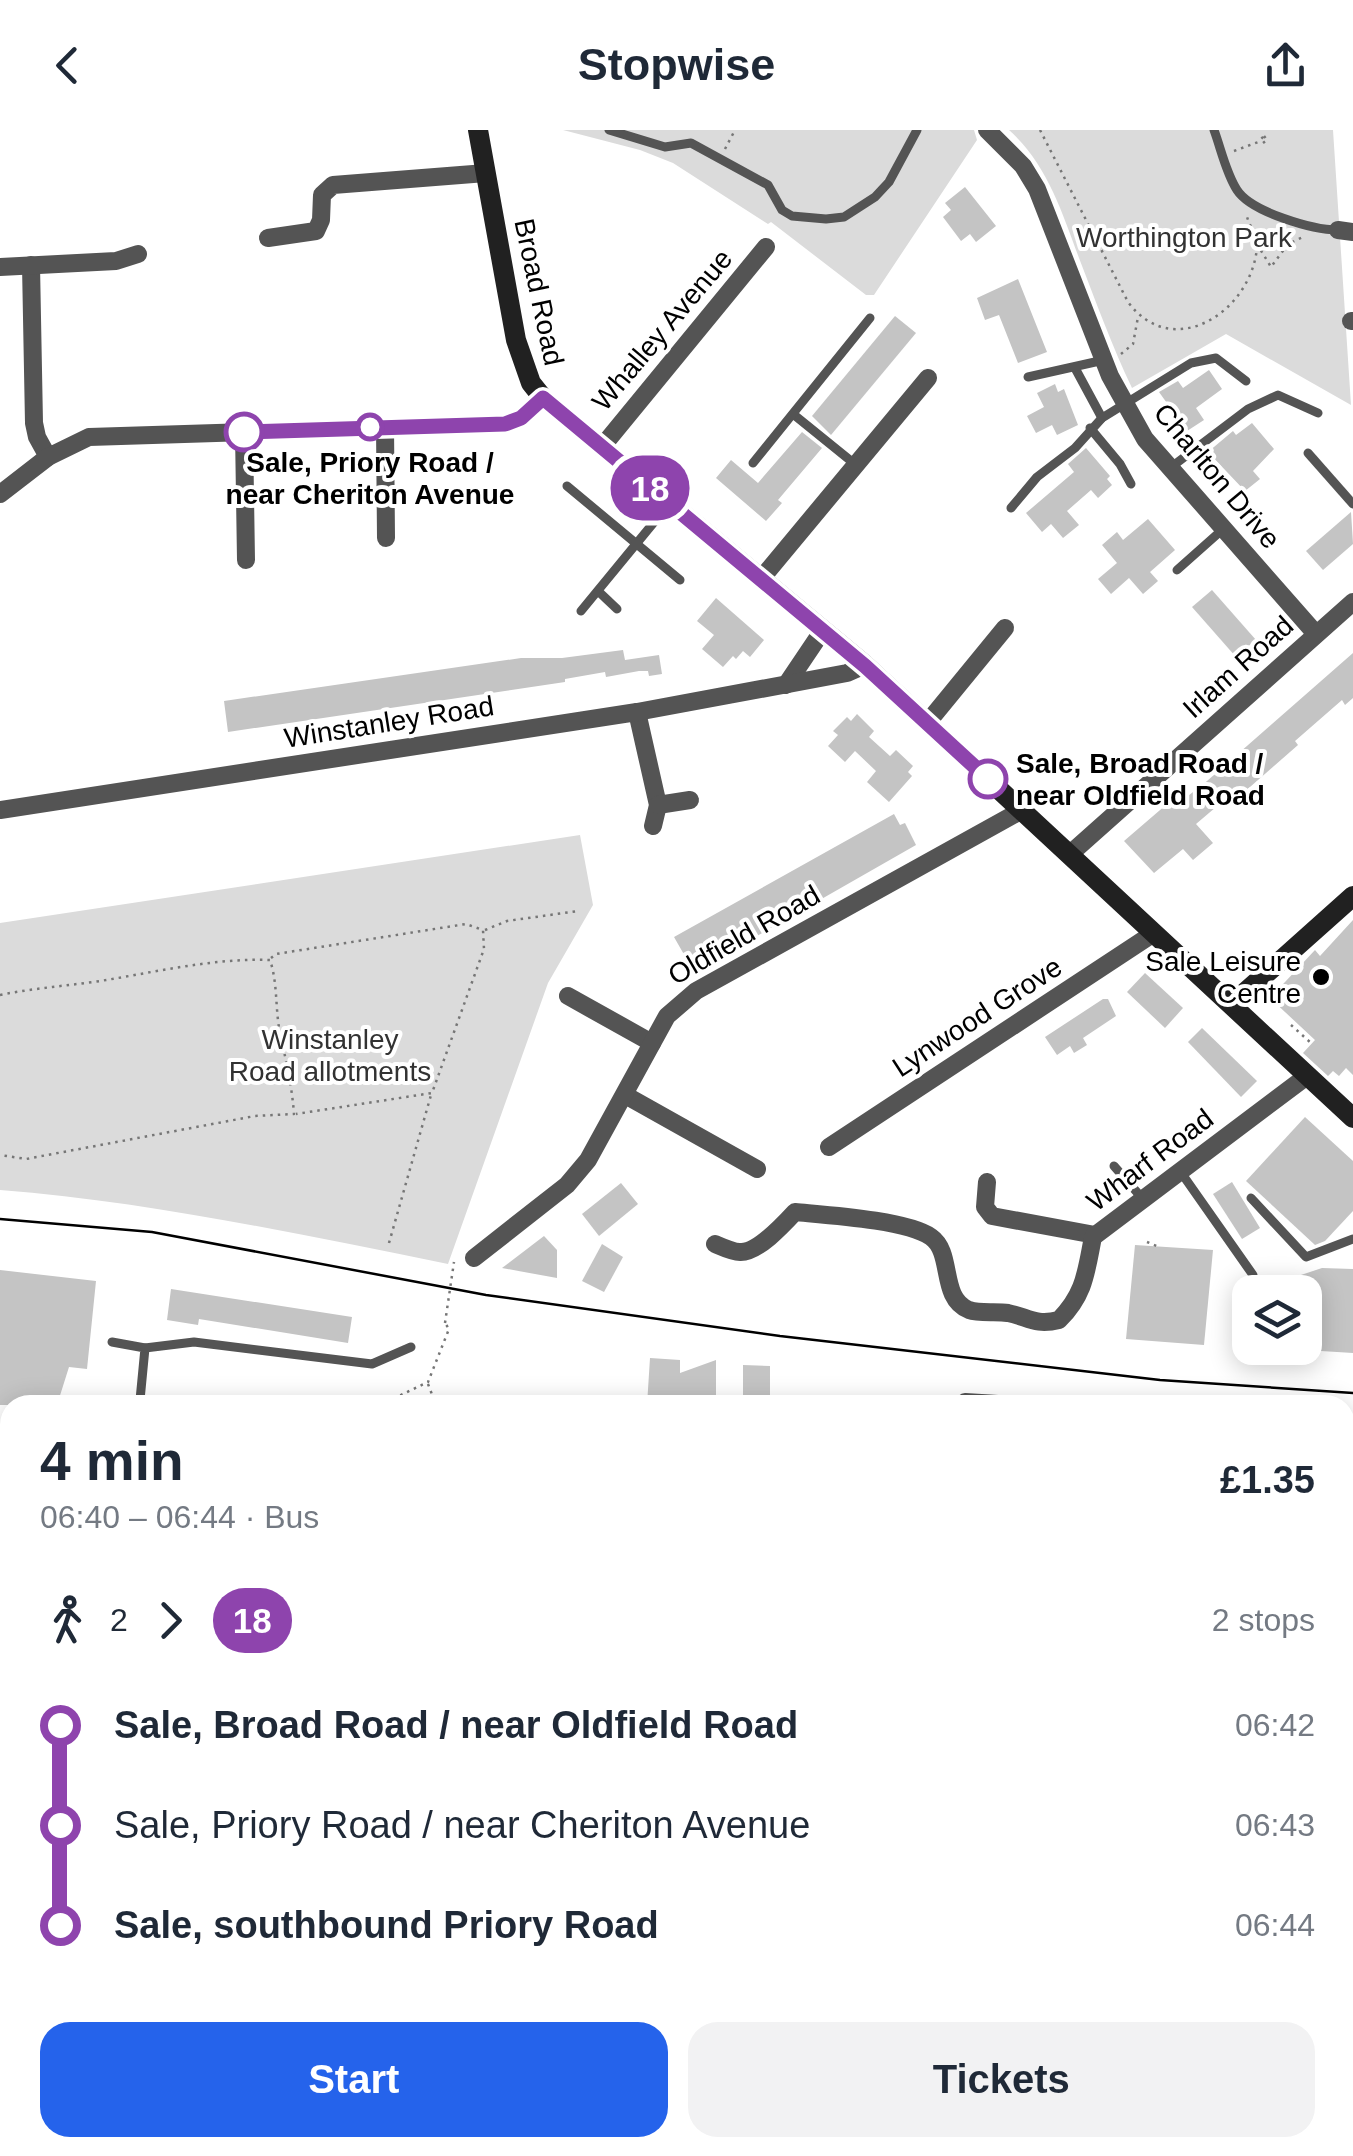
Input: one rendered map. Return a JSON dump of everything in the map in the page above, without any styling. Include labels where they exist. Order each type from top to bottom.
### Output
[{"type":"street","name":"Broad Road","points":[[478,130],[516,340],[530,384],[928,722],[1353,1118]]},
{"type":"street","name":"Charlton Drive","points":[[987,130],[1023,166],[1037,189],[1113,357],[1124,405],[1145,439],[1316,634]]},
{"type":"street","points":[[268,238],[316,231],[321,220],[322,195],[333,184],[486,173]]},
{"type":"street","name":"Whalley Avenue","points":[[601,448],[766,247]]},
{"type":"street","points":[[0,267],[116,262],[138,254]]},
{"type":"street","points":[[30,265],[34,423],[48,456]]},
{"type":"street","points":[[761,579],[928,378]]},
{"type":"street","points":[[0,494],[48,456],[89,437],[505,424],[521,418],[543,398]]},
{"type":"street","points":[[386,426],[386,538]]},
{"type":"street","points":[[244,432],[246,560]]},
{"type":"street","name":"Irlam Road","points":[[1070,854],[1353,602]]},
{"type":"street","points":[[928,722],[1005,628]]},
{"type":"street","points":[[786,685],[823,630]]},
{"type":"street","name":"Winstanley Road","points":[[0,810],[637,712],[848,673],[865,666]]},
{"type":"street","points":[[637,712],[658,805],[652,826]]},
{"type":"street","points":[[658,805],[690,800]]},
{"type":"street","name":"Oldfield Road","points":[[474,1258],[566,1184],[588,1160],[667,1016],[696,990],[1022,810]]},
{"type":"street","points":[[1232,1004],[1348,904]]},
{"type":"street","name":"Lynwood Grove","points":[[829,1147],[1154,933]]},
{"type":"street","points":[[568,996],[652,1043]]},
{"type":"street","name":"Wharf Road","points":[[716,1244],[740,1252],[753,1249],[795,1212],[905,1227],[935,1239],[954,1296],[968,1310],[1011,1313],[1027,1322],[1052,1322],[1076,1303],[1095,1236],[1308,1076]]},
{"type":"street","points":[[625,1095],[757,1169]]},
{"type":"street","points":[[987,1182],[985,1207],[992,1216],[1095,1236]]},
{"type":"lane","points":[[609,130],[665,146],[691,143],[768,185],[782,210],[792,216],[844,217],[889,182],[917,130]]},
{"type":"lane","points":[[1214,130],[1238,192],[1276,214],[1340,231]]},
{"type":"lane","points":[[752,462],[870,318]]},
{"type":"lane","points":[[1028,376],[1113,357]]},
{"type":"lane","points":[[1012,508],[1025,488],[1075,448],[1102,418],[1190,363],[1208,358],[1225,362],[1246,381]]},
{"type":"lane","points":[[1074,368],[1102,418]]},
{"type":"lane","points":[[1170,468],[1248,409],[1278,395],[1318,413]]},
{"type":"lane","points":[[794,414],[856,465]]},
{"type":"lane","points":[[1090,428],[1132,484]]},
{"type":"lane","points":[[1308,453],[1353,504]]},
{"type":"lane","points":[[567,486],[680,580]]},
{"type":"lane","points":[[582,611],[669,504]]},
{"type":"lane","points":[[1177,570],[1222,530]]},
{"type":"lane","points":[[598,591],[616,609]]},
{"type":"lane","points":[[1114,1166],[1142,1198]]},
{"type":"lane","points":[[1180,1170],[1253,1275]]},
{"type":"lane","points":[[1251,1198],[1306,1258],[1353,1238]]},
{"type":"lane","points":[[112,1342],[145,1348],[194,1342],[372,1364],[411,1347]]},
{"type":"lane","points":[[140,1395],[145,1348]]},
{"type":"path","points":[[720,159],[735,130]]},
{"type":"path","points":[[1040,130],[1110,270],[1138,316],[1156,328],[1190,327],[1228,310],[1240,295],[1257,244]]},
{"type":"path","points":[[1223,156],[1261,141]]},
{"type":"path","points":[[1238,192],[1270,267],[1288,244],[1309,234],[1340,231]]},
{"type":"path","points":[[1113,357],[1132,344],[1138,316]]},
{"type":"path","points":[[0,996],[47,985],[79,984],[238,959],[267,960],[276,954],[466,924],[483,930],[507,921],[578,911]]},
{"type":"path","points":[[389,1243],[432,1093],[484,949],[483,930]]},
{"type":"path","points":[[267,960],[275,977],[280,1031],[292,1076],[294,1114]]},
{"type":"path","points":[[1291,1025],[1311,1043]]},
{"type":"path","points":[[0,1155],[26,1160],[255,1116],[294,1114],[432,1093]]},
{"type":"path","points":[[1147,1242],[1159,1247]]},
{"type":"path","points":[[433,1395],[428,1382],[449,1325],[445,1323],[454,1262]]},
{"type":"path","points":[[401,1395],[428,1382]]},
{"type":"green space","points":[[563,130],[974,130],[977,140],[874,295],[866,295],[771,222],[768,224],[673,163]]},
{"type":"green space","name":"Worthington Park","points":[[1009,130],[1333,130],[1351,405],[1226,334],[1132,388],[1052,189],[1034,158]]},
{"type":"green space","name":"Winstanley Road allotments","points":[[580,835],[593,905],[548,983],[448,1264],[169,1211],[0,1190],[0,923]]},
{"type":"building","points":[[965,187],[996,226],[976,242],[970,234],[961,241],[943,217],[951,210],[945,203]]},
{"type":"building","points":[[1018,279],[1047,352],[1018,363],[999,315],[985,320],[977,298]]},
{"type":"building","points":[[895,316],[916,333],[831,435],[812,416]]},
{"type":"building","points":[[1209,370],[1222,389],[1196,408],[1204,420],[1187,431],[1159,392],[1178,381],[1183,388]]},
{"type":"building","points":[[1055,384],[1058,392],[1064,389],[1078,425],[1057,435],[1052,425],[1036,433],[1027,416],[1044,407],[1037,393]]},
{"type":"building","points":[[1252,423],[1274,449],[1253,471],[1260,479],[1245,491],[1208,452],[1233,431],[1236,435]]},
{"type":"building","points":[[802,432],[822,448],[778,500],[782,503],[766,521],[716,478],[731,460],[758,483]]},
{"type":"building","points":[[1086,448],[1110,476],[1107,479],[1112,485],[1098,498],[1091,490],[1067,511],[1079,525],[1063,538],[1051,524],[1042,532],[1026,513],[1074,472],[1068,464]]},
{"type":"building","points":[[1351,512],[1353,544],[1323,570],[1306,551]]},
{"type":"building","points":[[1148,519],[1175,550],[1150,572],[1158,581],[1143,594],[1129,578],[1111,594],[1098,579],[1117,563],[1102,545],[1117,532],[1123,540]]},
{"type":"building","points":[[1212,590],[1256,640],[1236,657],[1192,607]]},
{"type":"building","points":[[716,598],[764,640],[750,657],[743,651],[723,667],[702,649],[714,635],[697,621]]},
{"type":"building","points":[[623,650],[625,660],[659,655],[662,674],[649,676],[648,671],[639,671],[606,677],[605,672],[565,682],[228,732],[224,701],[521,658],[562,658]]},
{"type":"building","points":[[1353,653],[1353,698],[1345,705],[1342,700],[1234,801],[1229,796],[1196,824],[1213,843],[1193,860],[1183,849],[1154,873],[1124,841],[1174,798],[1179,803],[1207,781]]},
{"type":"building","points":[[857,714],[874,731],[869,737],[890,756],[896,750],[913,766],[908,772],[912,776],[889,802],[867,782],[876,771],[855,751],[845,762],[828,746],[838,735],[833,731],[847,717],[851,721]]},
{"type":"building","points":[[894,814],[900,825],[905,823],[916,845],[694,972],[674,937]]},
{"type":"building","name":"Sale Leisure Centre","points":[[1353,920],[1353,1075],[1346,1068],[1339,1076],[1333,1071],[1328,1076],[1303,1053],[1315,1040],[1270,998],[1315,950],[1320,956]]},
{"type":"building","points":[[1145,973],[1183,1008],[1165,1028],[1127,992]]},
{"type":"building","points":[[1108,999],[1116,1016],[1083,1038],[1087,1045],[1074,1053],[1070,1046],[1057,1055],[1045,1037]]},
{"type":"building","points":[[1202,1028],[1257,1081],[1241,1097],[1188,1042]]},
{"type":"building","points":[[1305,1117],[1353,1161],[1353,1211],[1325,1241],[1315,1245],[1246,1181]]},
{"type":"building","points":[[1232,1182],[1260,1228],[1242,1239],[1213,1194]]},
{"type":"building","points":[[621,1183],[638,1204],[599,1236],[582,1214]]},
{"type":"building","points":[[544,1236],[557,1250],[557,1278],[502,1268]]},
{"type":"building","points":[[602,1244],[623,1257],[604,1292],[582,1281]]},
{"type":"building","points":[[1135,1245],[1213,1250],[1204,1345],[1126,1339]]},
{"type":"building","points":[[1322,1268],[1353,1269],[1353,1353],[1322,1351],[1322,1275],[1301,1275]]},
{"type":"building","points":[[0,1270],[96,1281],[87,1369],[69,1367],[60,1395],[0,1395]]},
{"type":"building","points":[[171,1289],[352,1317],[348,1343],[199,1319],[198,1325],[167,1320]]},
{"type":"building","points":[[650,1358],[680,1360],[680,1373],[716,1360],[716,1395],[648,1395]]},
{"type":"building","points":[[743,1365],[770,1366],[770,1395],[743,1395]]},
{"type":"tram line","points":[[0,1219],[152,1232],[486,1295],[780,1336],[1160,1380],[1353,1393]]},
{"type":"bus line","name":"18","points":[[244,432],[505,424],[521,418],[543,398],[865,666],[988,779]]},
{"type":"place","name":"Sale, Priory Road / near Cheriton Avenue","points":[[370,427]]},
{"type":"place","name":"Sale, Broad Road / near Oldfield Road","points":[[988,779]]},
{"type":"place","name":"Sale Leisure Centre","points":[[1321,977]]}]
